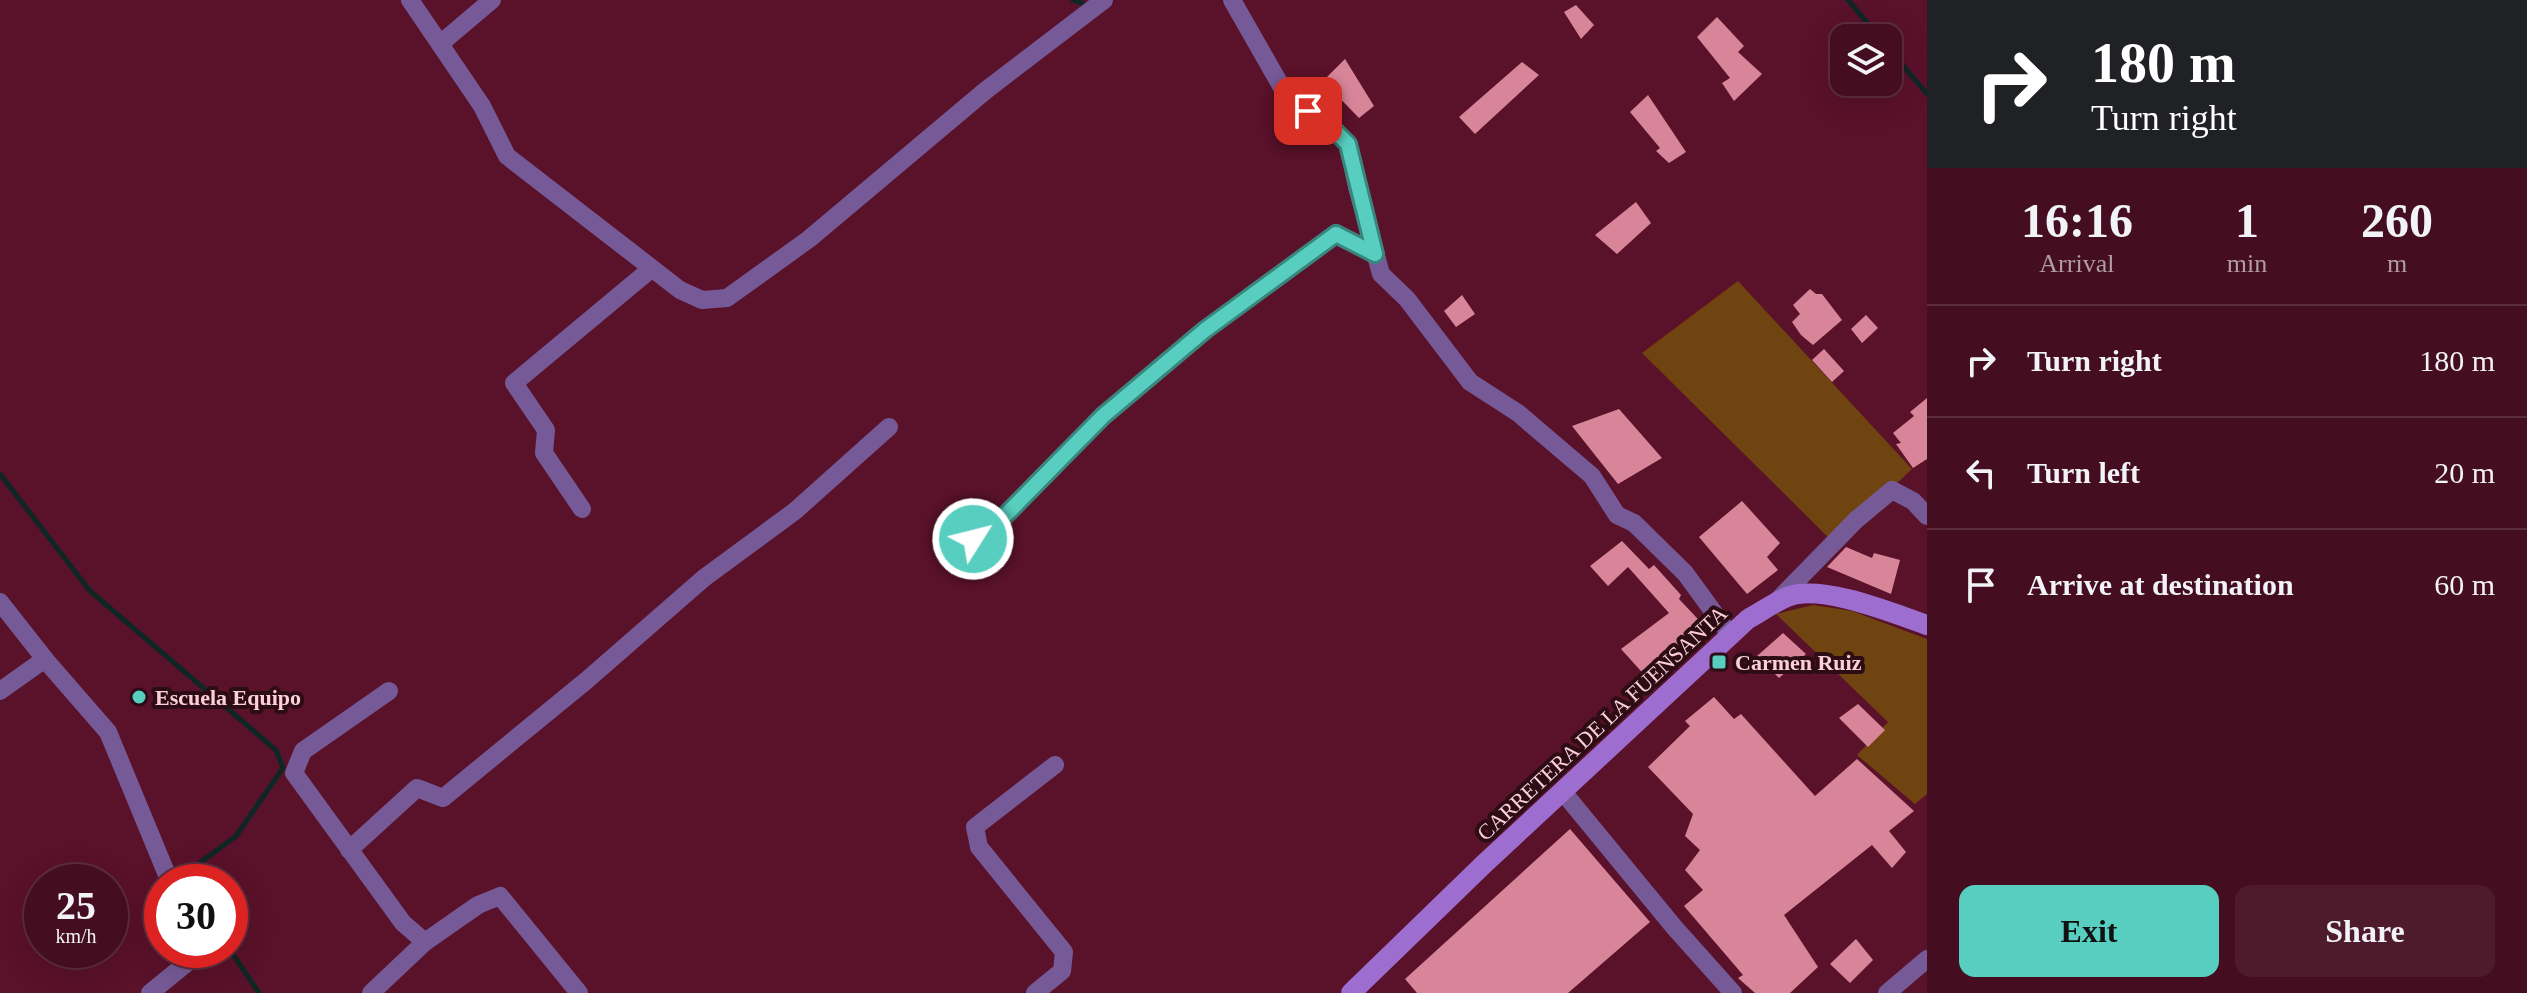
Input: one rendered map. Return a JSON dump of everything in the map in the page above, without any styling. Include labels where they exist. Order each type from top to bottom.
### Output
[{"type":"main road","name":"CARRETERA DE LA FUENSANTA","points":[[1351,993],[1748,619],[1789,596],[1826,594],[1927,625]]},
{"type":"street","points":[[410,0],[482,106],[507,156],[651,269],[680,290],[702,300],[727,298],[809,239],[985,91],[1104,0]]},
{"type":"street","points":[[440,44],[492,0]]},
{"type":"street","points":[[1232,0],[1289,100],[1327,123],[1348,144],[1381,274],[1407,299],[1470,382],[1518,413],[1592,476],[1617,515],[1634,523],[1685,573],[1731,636]]},
{"type":"street","points":[[973,539],[983,538],[1103,416],[1205,330],[1336,234],[1375,254]]},
{"type":"street","points":[[582,509],[544,453],[546,430],[514,383],[651,269]]},
{"type":"street","points":[[349,850],[417,788],[443,798],[587,680],[704,578],[795,511],[889,427]]},
{"type":"street","points":[[1774,604],[1856,520],[1892,490],[1913,501],[1927,516]]},
{"type":"street","points":[[0,602],[108,732],[163,864]]},
{"type":"street","points":[[0,691],[45,659]]},
{"type":"street","points":[[389,691],[303,751],[294,773],[403,923],[425,942]]},
{"type":"street","points":[[1035,993],[1062,971],[1064,952],[979,847],[975,827],[1055,765]]},
{"type":"street","points":[[1563,792],[1674,927],[1733,993]]},
{"type":"street","points":[[371,993],[425,942],[478,905],[500,896],[579,993]]},
{"type":"street","points":[[1887,993],[1927,959]]},
{"type":"street","points":[[150,993],[181,968]]},
{"type":"shaded area","points":[[1738,281],[1912,469],[1834,543],[1642,353]]},
{"type":"shaded area","points":[[1813,605],[1852,611],[1927,639],[1927,794],[1915,804],[1857,755],[1888,722],[1776,614]]},
{"type":"building","points":[[1576,5],[1594,25],[1581,39],[1564,12]]},
{"type":"building","points":[[1717,17],[1744,46],[1738,52],[1762,74],[1734,101],[1722,83],[1730,78],[1697,37]]},
{"type":"building","points":[[1345,59],[1374,106],[1359,118],[1323,81]]},
{"type":"building","points":[[1522,62],[1539,75],[1475,134],[1459,117]]},
{"type":"building","points":[[1648,95],[1686,152],[1669,163],[1656,151],[1660,148],[1630,112]]},
{"type":"building","points":[[1636,202],[1651,223],[1617,254],[1595,235]]},
{"type":"building","points":[[1810,289],[1822,294],[1842,320],[1813,345],[1792,322],[1800,314],[1793,305]]},
{"type":"building","points":[[1462,295],[1475,314],[1456,327],[1444,311]]},
{"type":"building","points":[[1866,315],[1878,328],[1862,343],[1851,329]]},
{"type":"building","points":[[1824,349],[1844,371],[1832,382],[1812,360]]},
{"type":"building","points":[[1927,398],[1927,459],[1913,468],[1896,444],[1901,443],[1893,433],[1914,416],[1910,412]]},
{"type":"building","points":[[1619,409],[1662,458],[1618,484],[1572,426]]},
{"type":"building","points":[[1742,501],[1780,543],[1767,557],[1778,570],[1747,594],[1699,537]]},
{"type":"building","points":[[1622,541],[1649,569],[1654,565],[1681,595],[1679,599],[1712,634],[1684,660],[1677,651],[1649,680],[1621,649],[1669,613],[1628,567],[1608,586],[1590,566]]},
{"type":"building","points":[[1846,547],[1872,558],[1874,553],[1900,560],[1891,594],[1827,567]]},
{"type":"building","points":[[1783,633],[1806,654],[1779,678],[1757,656]]},
{"type":"building","points":[[1714,697],[1734,719],[1741,714],[1815,796],[1857,759],[1914,811],[1889,831],[1906,852],[1892,868],[1872,845],[1784,915],[1818,967],[1790,993],[1755,993],[1738,978],[1743,975],[1684,906],[1703,890],[1685,870],[1700,850],[1685,836],[1693,814],[1648,767],[1690,726],[1685,721]]},
{"type":"building","points":[[1858,704],[1885,730],[1868,747],[1839,718]]},
{"type":"building","points":[[1570,829],[1650,922],[1568,993],[1417,993],[1405,979]]},
{"type":"building","points":[[1856,939],[1873,960],[1850,983],[1830,964]]},
{"type":"waterway","points":[[1073,0],[1082,3],[1085,9]]},
{"type":"waterway","points":[[1848,0],[1868,24]]},
{"type":"waterway","points":[[1902,65],[1927,94]]},
{"type":"waterway","points":[[0,474],[90,591],[276,750],[283,768],[236,836],[198,864]]},
{"type":"waterway","points":[[242,968],[259,993]]},
{"type":"place","name":"Carmen Ruiz","points":[[1719,662]]},
{"type":"place","name":"Escuela Equipo","points":[[139,697]]},
{"type":"route","points":[[973,539],[983,538],[1103,416],[1205,330],[1336,234],[1375,254],[1348,144],[1327,123],[1308,111]]}]
